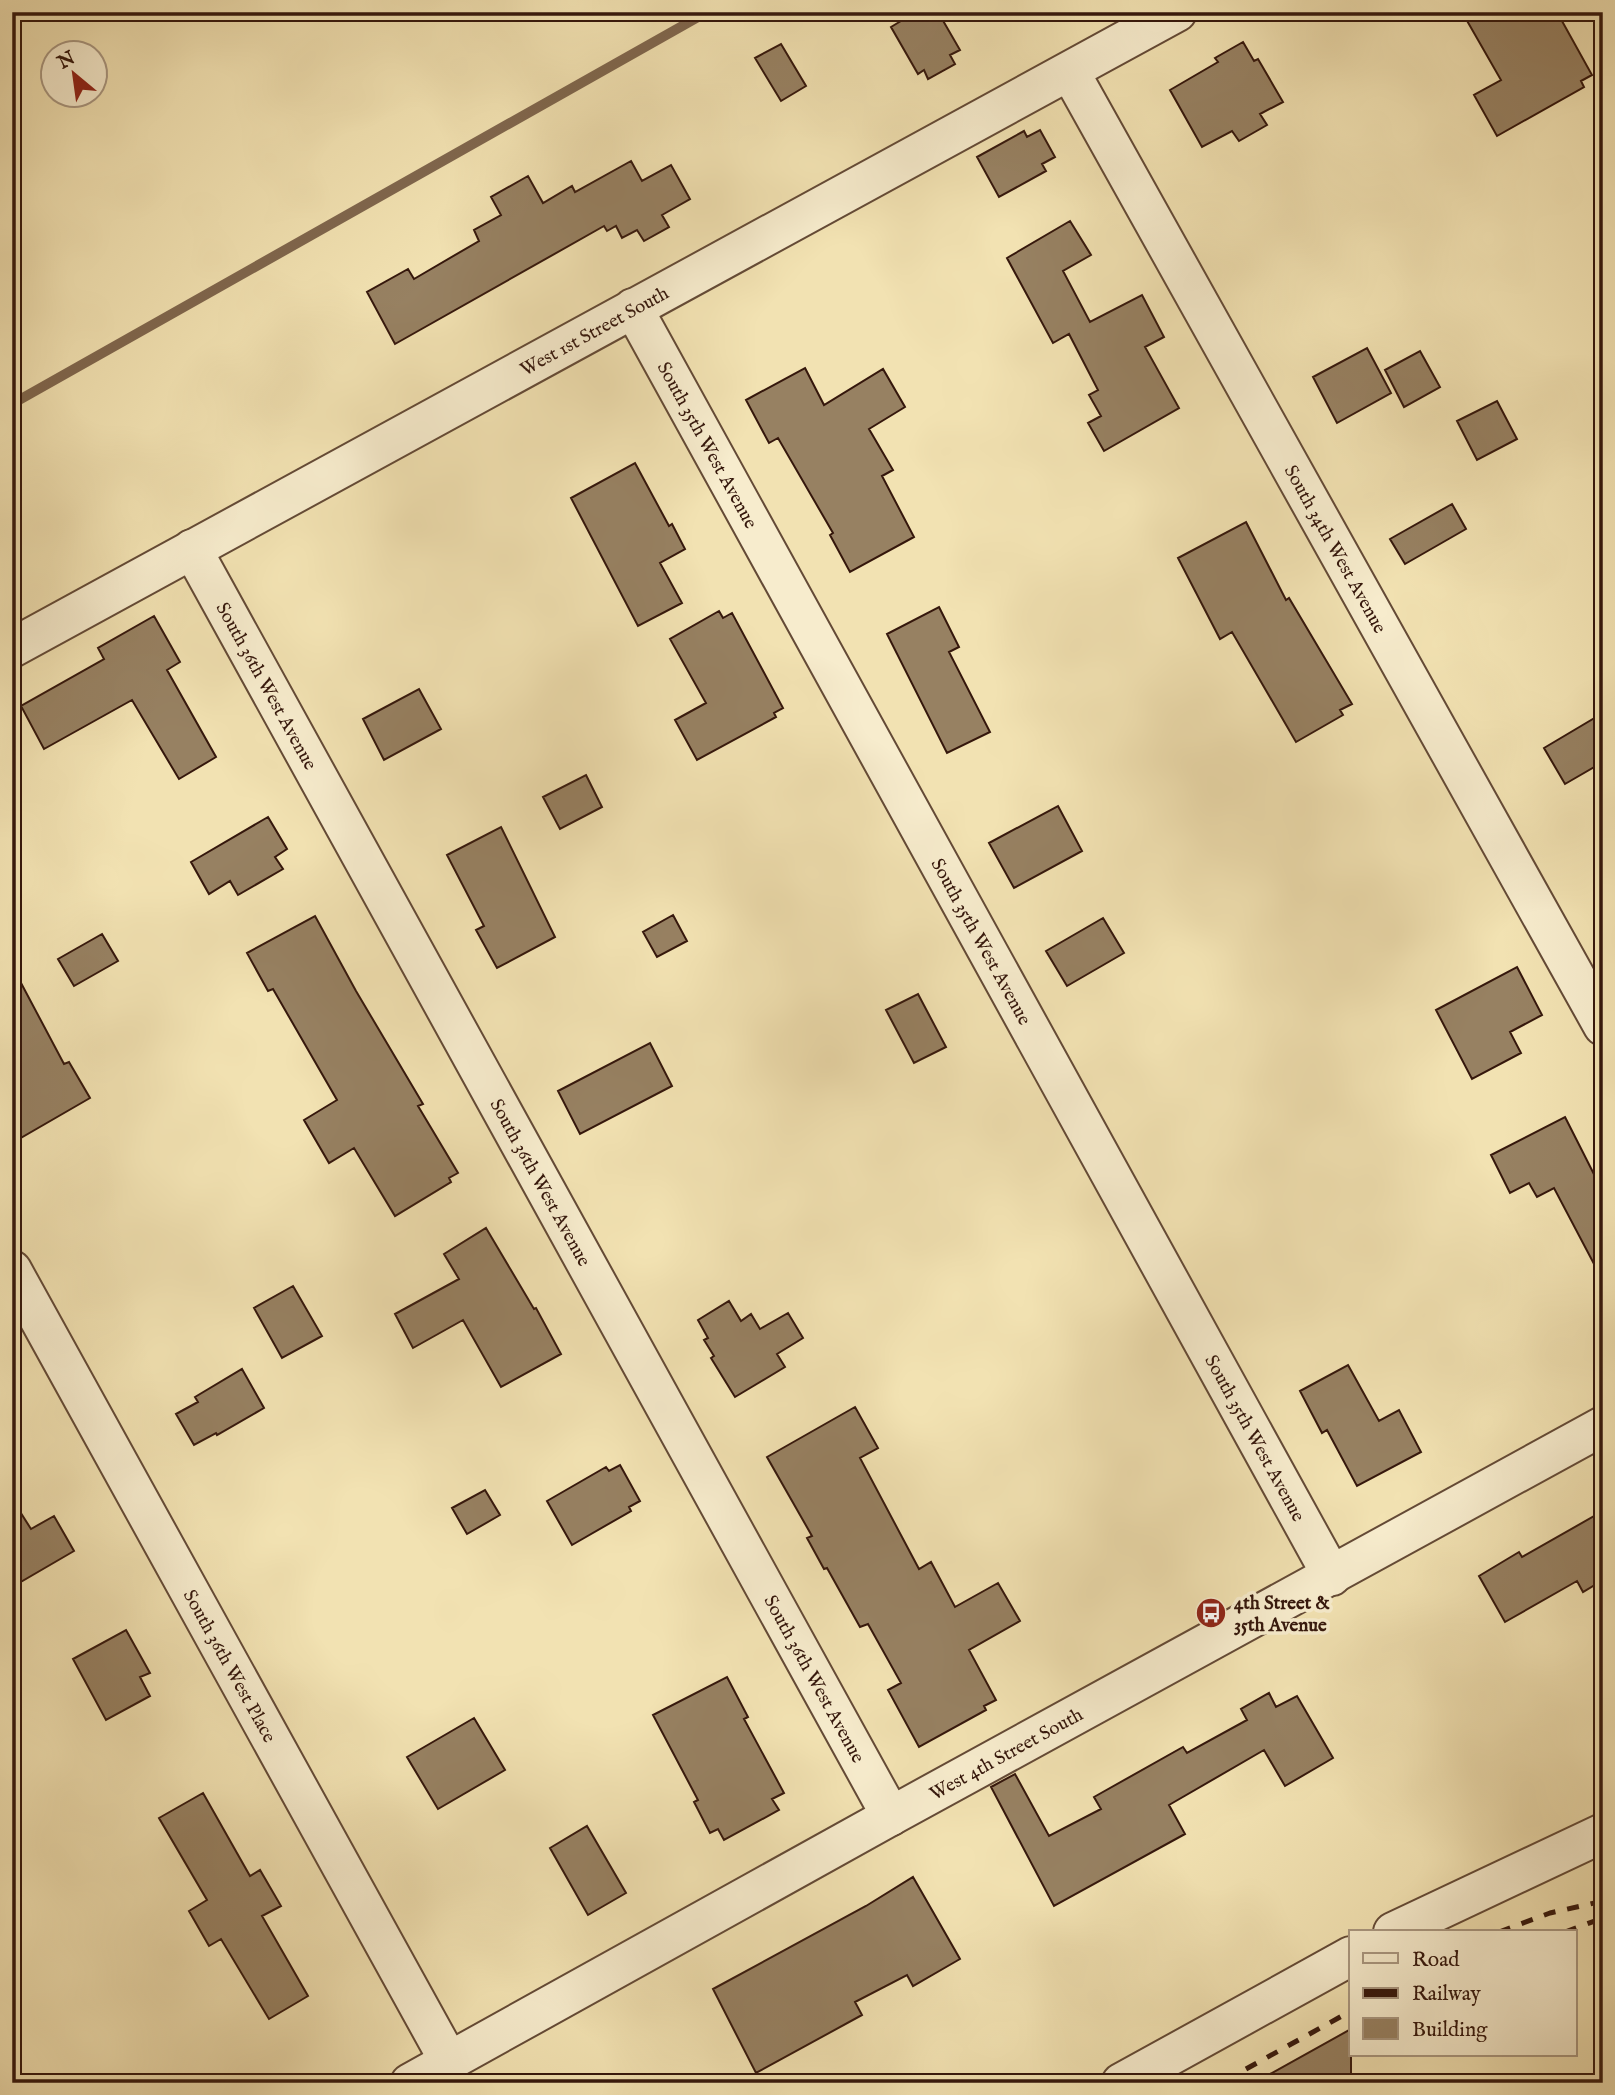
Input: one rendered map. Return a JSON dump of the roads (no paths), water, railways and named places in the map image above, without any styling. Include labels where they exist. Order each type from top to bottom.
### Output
[{"type":"street","name":"West 1st Street South","points":[[12,648],[1177,12]]},
{"type":"street","name":"South 34th West Avenue","points":[[1070,72],[1603,1026]]},
{"type":"street","name":"South 35th West Avenue","points":[[632,308],[1332,1576]]},
{"type":"street","name":"South 36th West Avenue","points":[[192,549],[891,1816]]},
{"type":"street","name":"South 36th West Place","points":[[12,1269],[449,2061]]},
{"type":"street","name":"West 4th Street South","points":[[410,2083],[1603,1426]]},
{"type":"street","points":[[1398,1930],[1599,1844]]},
{"type":"street","points":[[1121,2083],[1349,1957]]},
{"type":"waterway","points":[[12,404],[707,12]]},
{"type":"railway","points":[[1504,1930],[1550,1913],[1603,1901]]},
{"type":"railway","points":[[1570,1930],[1603,1918]]},
{"type":"railway","points":[[1246,2069],[1349,2012]]},
{"type":"place","name":"4th Street & 35th Avenue","points":[[1211,1613]]}]
